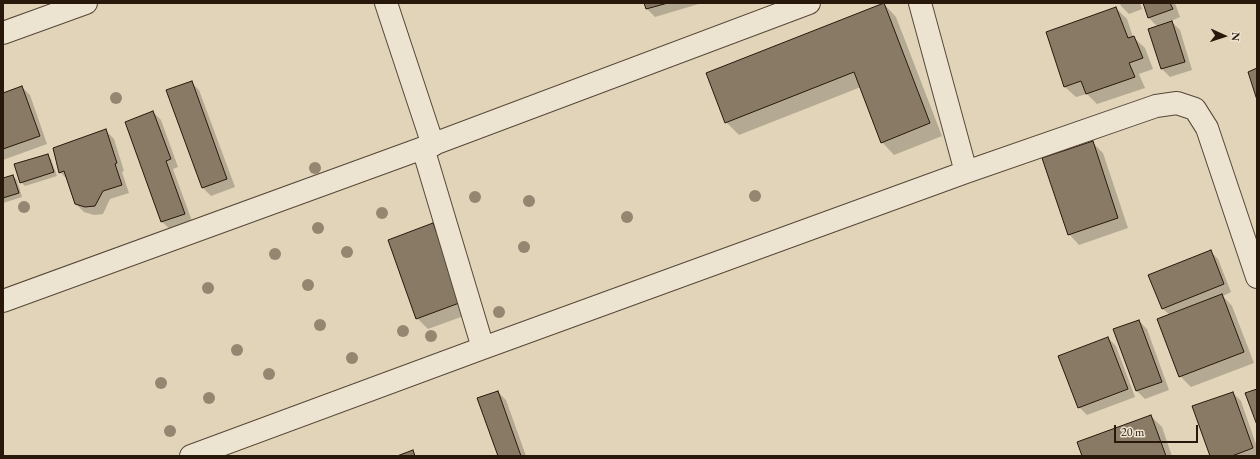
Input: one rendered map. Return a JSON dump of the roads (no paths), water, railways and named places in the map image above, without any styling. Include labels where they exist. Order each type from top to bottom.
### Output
[{"type":"street","points":[[3,33],[86,3]]},
{"type":"street","points":[[386,3],[428,147],[483,348]]},
{"type":"street","points":[[3,301],[428,147],[809,3]]},
{"type":"street","points":[[920,3],[966,172]]},
{"type":"street","points":[[191,456],[966,172],[1156,106],[1177,103],[1195,109],[1207,128],[1257,277]]}]
